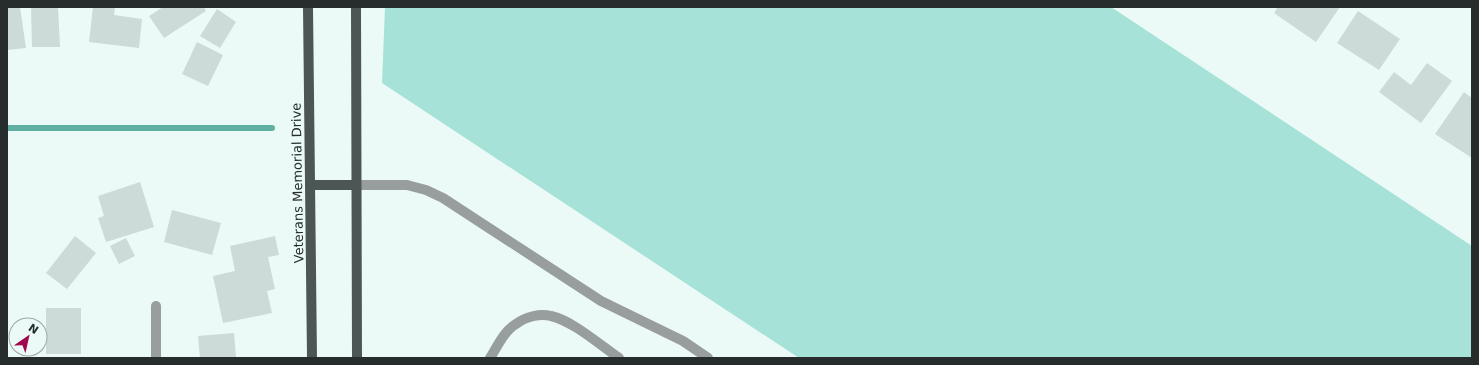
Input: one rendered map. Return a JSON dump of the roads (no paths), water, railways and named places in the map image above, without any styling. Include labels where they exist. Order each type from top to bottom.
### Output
[{"type":"main road","name":"Veterans Memorial Drive","points":[[308,7],[312,358]]},
{"type":"main road","points":[[356,7],[357,358]]},
{"type":"main road","points":[[310,185],[356,185]]},
{"type":"street","points":[[356,185],[407,185],[426,190],[444,198],[601,302],[683,341],[708,358]]},
{"type":"street","points":[[156,306],[156,358]]},
{"type":"street","points":[[490,358],[506,334],[515,324],[532,316],[550,316],[567,322],[619,358]]},
{"type":"waterway","points":[[7,128],[272,128]]}]
